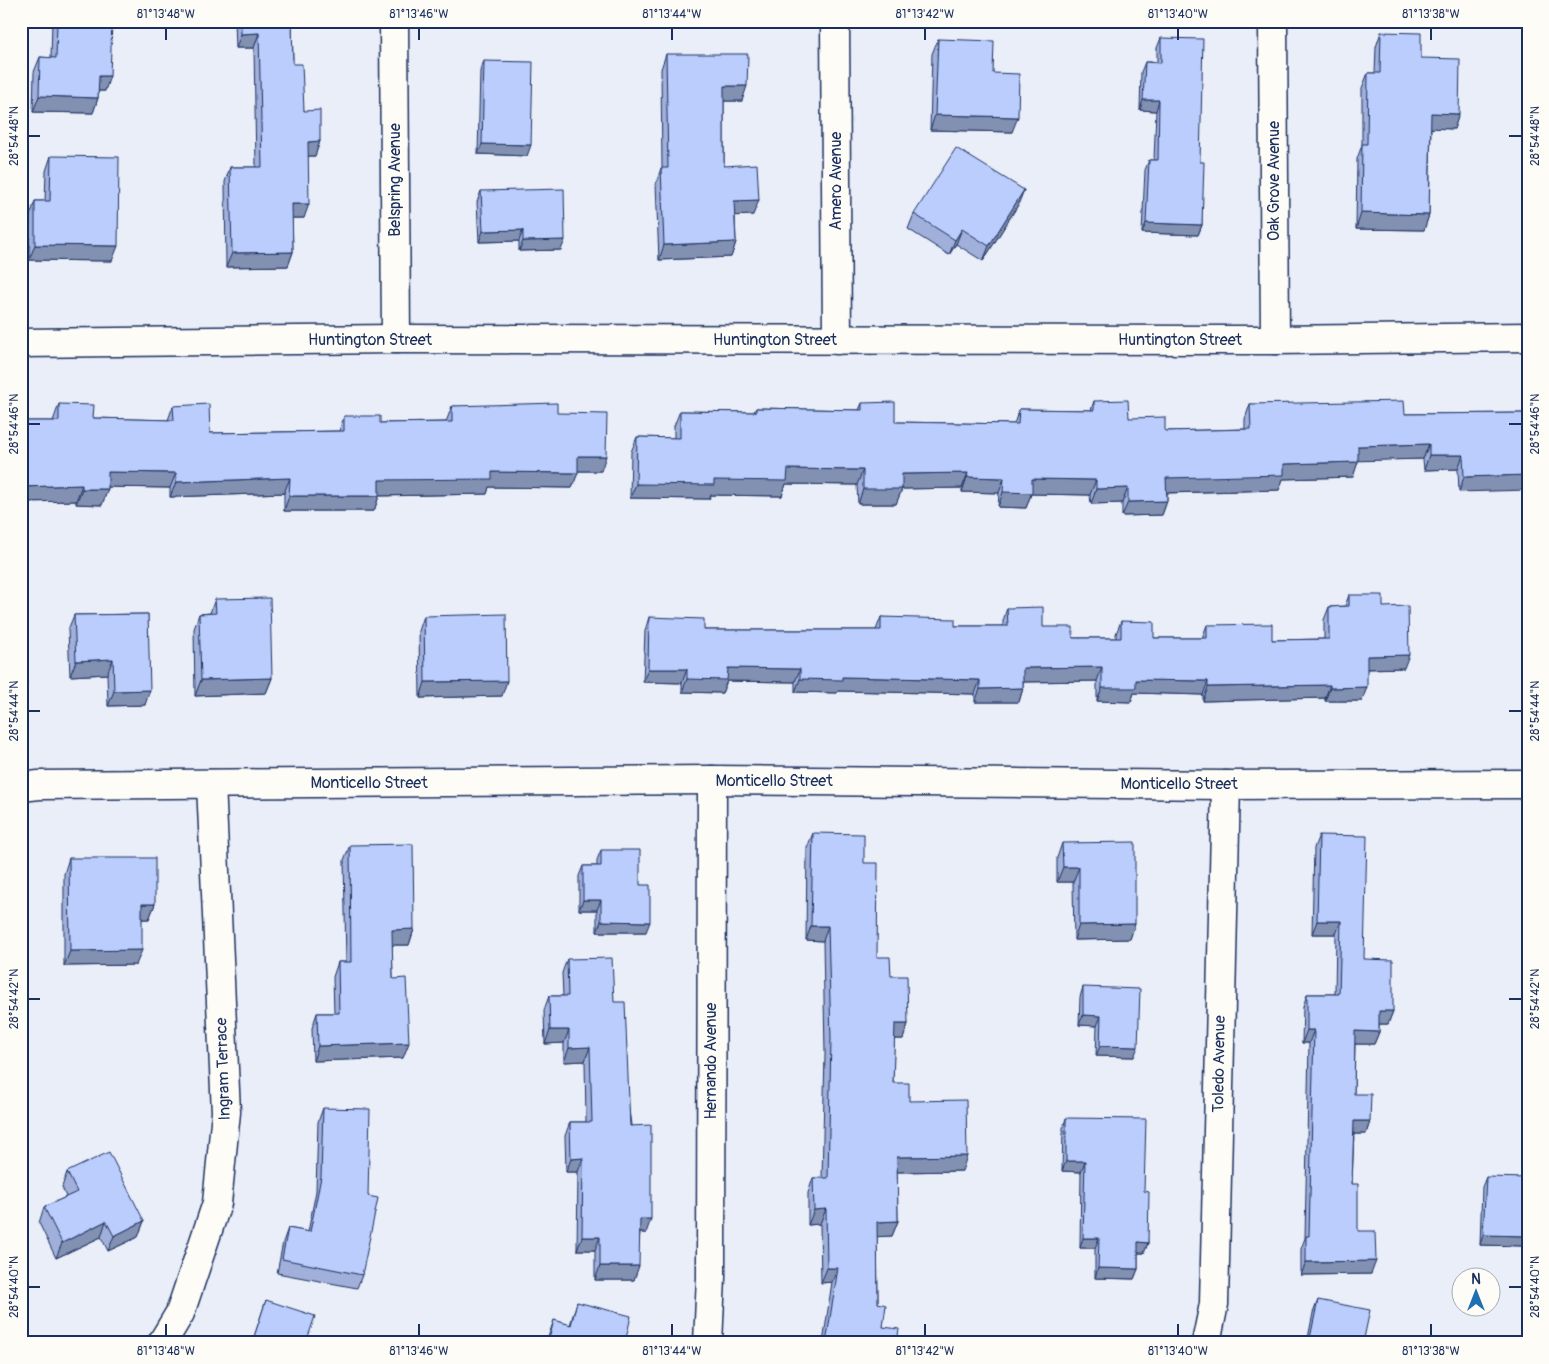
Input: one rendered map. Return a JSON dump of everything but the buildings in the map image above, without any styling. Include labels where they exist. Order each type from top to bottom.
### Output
[{"type":"street","name":"Belspring Avenue","points":[[394,21],[396,339]]},
{"type":"street","name":"Amero Avenue","points":[[835,21],[837,340]]},
{"type":"street","name":"Oak Grove Avenue","points":[[1273,21],[1274,340]]},
{"type":"street","name":"Huntington Street","points":[[21,343],[396,339],[1274,340],[1528,336]]},
{"type":"street","name":"Monticello Street","points":[[21,787],[39,785],[712,780],[1226,785],[1528,784]]},
{"type":"street","name":"Hernando Avenue","points":[[708,1343],[711,1277],[712,780]]},
{"type":"street","name":"Ingram Terrace","points":[[162,1343],[180,1313],[217,1203],[226,1112],[211,784]]},
{"type":"street","name":"Toledo Avenue","points":[[1206,1343],[1214,1304],[1226,785]]}]
